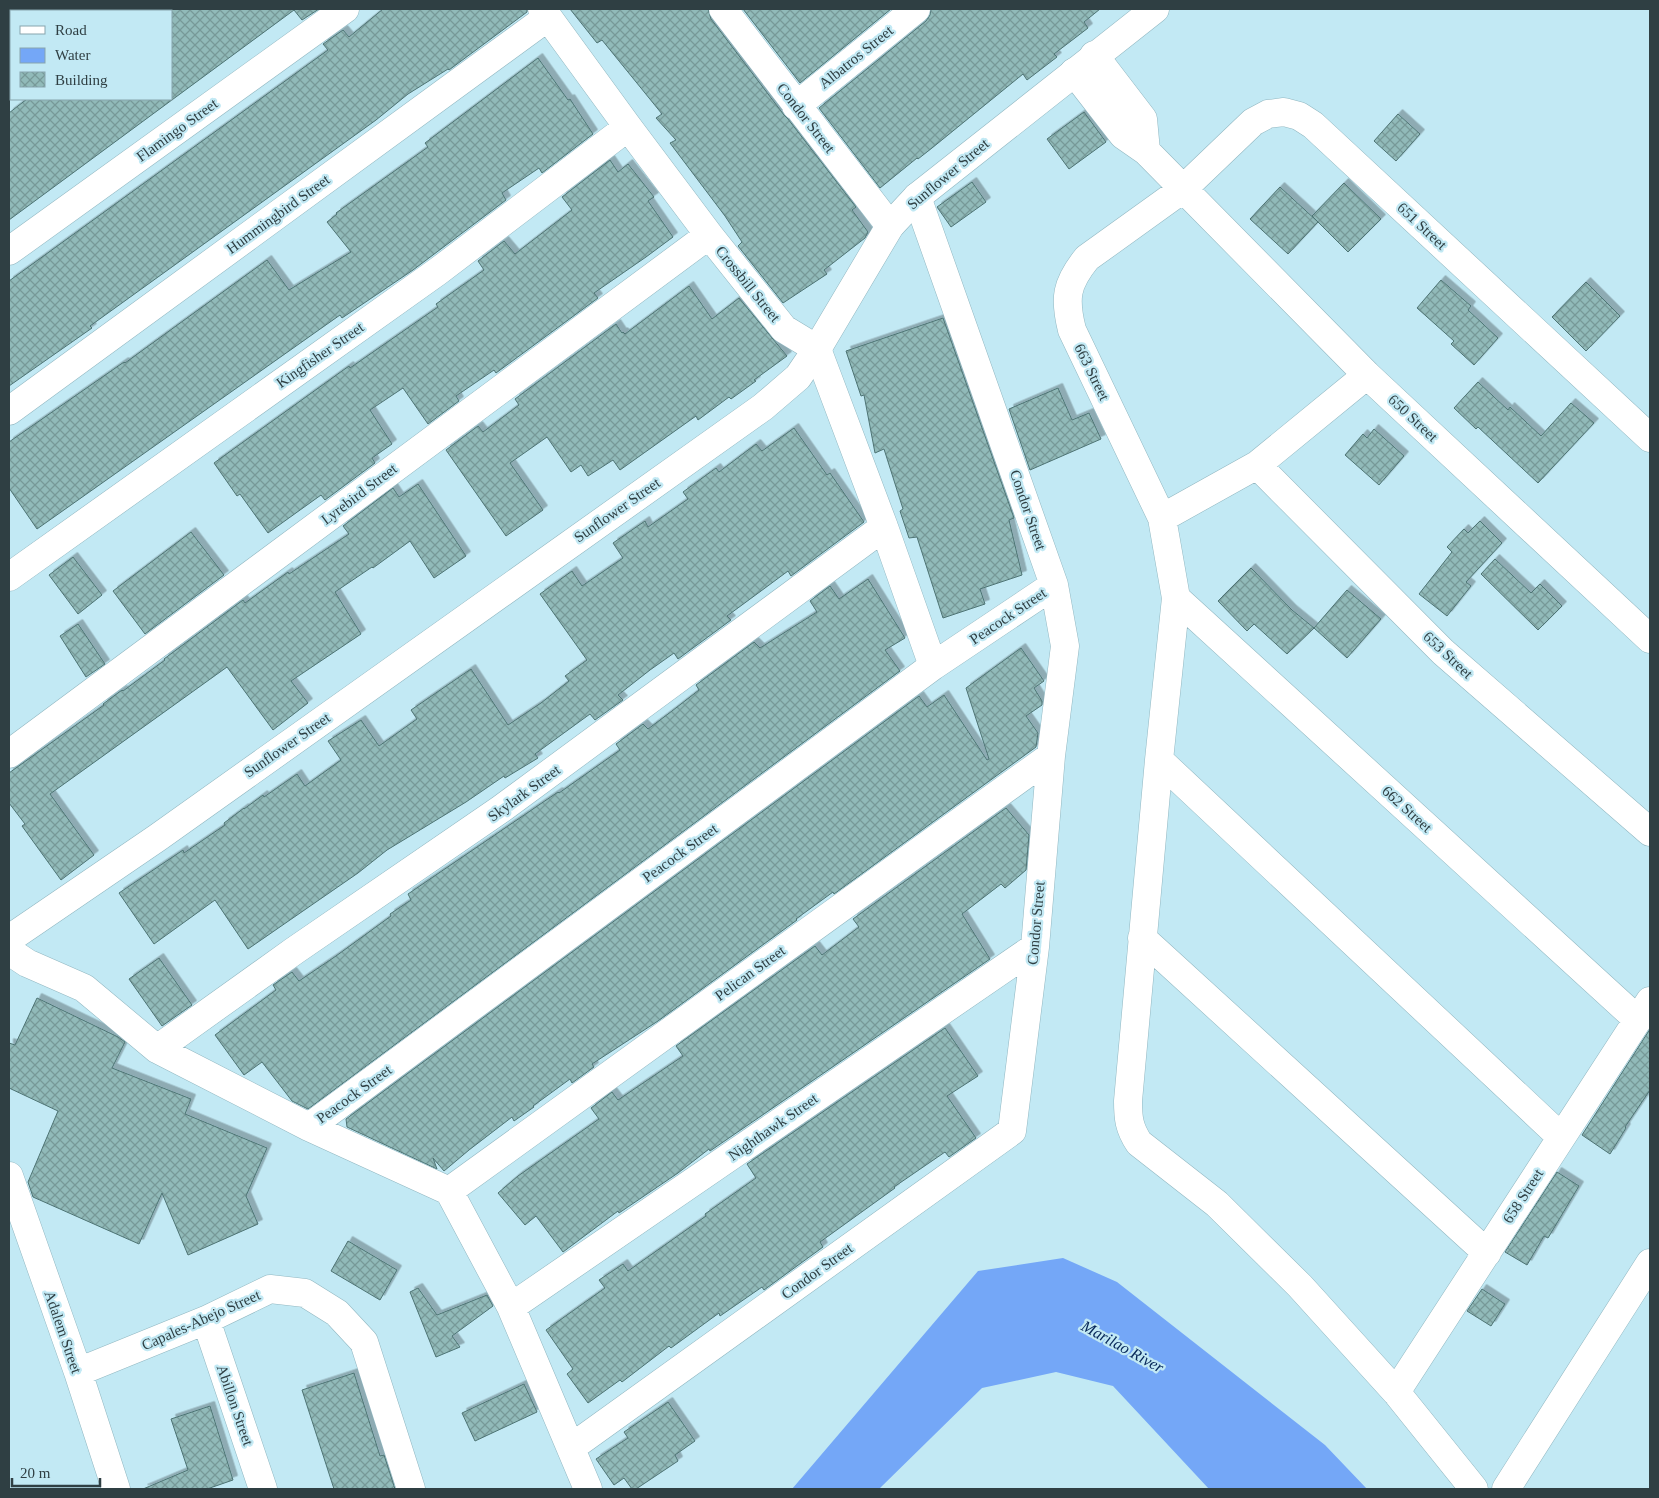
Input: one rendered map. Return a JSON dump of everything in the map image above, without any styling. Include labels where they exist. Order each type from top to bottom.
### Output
[{"type":"street","name":"Flamingo Street","points":[[9,251],[345,9]]},
{"type":"street","name":"Condor Street","points":[[723,9],[890,226]]},
{"type":"street","name":"Albatros Street","points":[[796,106],[916,9]]},
{"type":"street","name":"Sunflower Street","points":[[9,939],[157,838],[763,407],[798,377],[817,349],[890,226],[917,197],[1155,9]]},
{"type":"street","name":"Crossbill Street","points":[[545,13],[628,127],[784,329],[817,349]]},
{"type":"street","name":"Hummingbird Street","points":[[9,411],[545,13]]},
{"type":"street","name":"650 Street","points":[[1084,64],[1122,135],[1146,151],[1366,375],[1650,639]]},
{"type":"street","name":"651 Street","points":[[1183,189],[1254,122],[1268,114],[1284,112],[1299,116],[1313,125],[1650,438]]},
{"type":"street","name":"Kingfisher Street","points":[[9,577],[437,272],[628,127]]},
{"type":"street","name":"663 Street","points":[[1183,189],[1087,258],[1075,273],[1068,292],[1067,311],[1072,330],[1162,518],[1176,598],[1142,938],[1128,1116],[1132,1132],[1139,1143],[1224,1211],[1300,1286],[1396,1392],[1474,1489]]},
{"type":"street","name":"Condor Street","points":[[572,1447],[1012,1131],[1035,947],[1051,756],[1065,646],[1054,584],[917,197]]},
{"type":"street","name":"Lyrebird Street","points":[[9,754],[709,234]]},
{"type":"street","points":[[817,349],[884,527],[933,666]]},
{"type":"street","points":[[1162,518],[1257,465],[1366,375]]},
{"type":"street","name":"653 Street","points":[[1257,465],[1443,652],[1650,832]]},
{"type":"street","name":"Skylark Street","points":[[157,1049],[302,946],[501,809],[884,527]]},
{"type":"street","name":"Peacock Street","points":[[309,1126],[933,666],[1054,584]]},
{"type":"street","name":"662 Street","points":[[1176,598],[1644,1010]]},
{"type":"street","name":"Pelican Street","points":[[448,1191],[1051,756]]},
{"type":"street","points":[[1159,760],[1561,1137]]},
{"type":"street","points":[[1142,938],[1487,1253]]},
{"type":"street","name":"Nighthawk Street","points":[[510,1308],[1035,947]]},
{"type":"street","points":[[9,950],[27,963],[84,988],[157,1049],[309,1126],[448,1191],[510,1308],[572,1447],[588,1489]]},
{"type":"street","name":"658 Street","points":[[1396,1392],[1644,1010]]},
{"type":"street","name":"Adalem Street","points":[[9,1176],[78,1372],[116,1489]]},
{"type":"street","points":[[1506,1489],[1650,1263]]},
{"type":"street","name":"Capales-Abejo Street","points":[[78,1372],[206,1320],[270,1289],[305,1293],[337,1312],[364,1342],[411,1489]]},
{"type":"street","name":"Abillon Street","points":[[206,1320],[263,1489]]},
{"type":"water","name":"Marilao River","points":[[1063,1258],[1117,1282],[1325,1445],[1367,1489],[1209,1489],[1113,1386],[1056,1372],[982,1388],[879,1489],[792,1489],[978,1271]]},
{"type":"building","points":[[319,9],[302,20],[294,10],[172,100],[171,10]]},
{"type":"building","points":[[383,9],[527,9],[527,12],[449,70],[408,94],[376,120],[90,326],[92,328],[9,386],[9,281],[328,50],[323,44],[343,30],[349,37]]},
{"type":"building","points":[[570,9],[708,9],[711,19],[856,207],[852,210],[868,232],[865,238],[824,270],[827,274],[783,303],[738,246],[742,242],[725,216],[670,143],[676,140],[656,118],[662,114],[602,40],[597,43]]},
{"type":"building","points":[[743,9],[891,9],[800,83]]},
{"type":"building","points":[[931,9],[1100,9],[1084,22],[1088,28],[1054,54],[1057,57],[1027,80],[1023,74],[880,188],[819,108],[926,21]]},
{"type":"building","points":[[538,58],[568,100],[570,99],[593,134],[542,173],[539,168],[502,193],[506,200],[413,270],[342,318],[340,315],[37,529],[9,488],[9,442],[125,363],[267,260],[289,290],[351,252],[327,222],[336,213],[428,147],[425,143]]},
{"type":"building","points":[[26,100],[172,100],[9,220],[9,113]]},
{"type":"building","points":[[1084,112],[1106,142],[1069,169],[1047,139]]},
{"type":"building","points":[[1398,114],[1420,134],[1396,161],[1374,141]]},
{"type":"building","points":[[610,160],[618,172],[628,164],[654,197],[648,201],[673,237],[594,293],[598,298],[496,373],[494,370],[456,396],[459,401],[428,424],[403,388],[370,410],[392,444],[372,458],[375,463],[325,500],[321,495],[268,533],[240,494],[237,496],[214,463],[349,366],[350,368],[438,307],[436,304],[484,270],[478,261],[504,241],[515,254],[572,210],[562,197]]},
{"type":"building","points":[[972,182],[986,202],[951,227],[937,207]]},
{"type":"building","points":[[1344,183],[1381,219],[1348,252],[1312,216]]},
{"type":"building","points":[[1280,187],[1318,222],[1288,254],[1250,219]]},
{"type":"building","points":[[1441,280],[1471,306],[1468,310],[1498,338],[1474,365],[1451,344],[1454,341],[1417,308]]},
{"type":"building","points":[[1586,282],[1620,316],[1586,351],[1552,317]]},
{"type":"building","points":[[689,286],[712,319],[739,298],[787,356],[731,399],[729,397],[698,420],[696,416],[620,470],[613,460],[588,476],[581,465],[571,472],[547,437],[510,463],[543,510],[506,536],[446,450],[478,426],[483,432],[519,405],[515,399],[616,324],[622,333],[625,334]]},
{"type":"building","points":[[943,318],[1014,518],[1009,520],[1022,575],[980,589],[985,604],[943,618],[917,537],[909,538],[900,511],[903,509],[884,449],[875,453],[864,395],[861,396],[846,351]]},
{"type":"building","points":[[1478,382],[1508,410],[1510,407],[1541,436],[1571,403],[1594,423],[1538,483],[1478,427],[1476,429],[1454,408]]},
{"type":"building","points":[[1058,388],[1072,420],[1089,413],[1101,439],[1030,470],[1009,409]]},
{"type":"building","points":[[794,428],[827,475],[830,473],[864,522],[791,576],[788,571],[727,616],[731,620],[678,659],[674,653],[650,670],[618,695],[623,700],[595,720],[590,714],[535,754],[538,758],[505,778],[504,776],[466,802],[387,850],[358,873],[248,949],[215,900],[154,944],[119,893],[183,850],[184,853],[225,825],[224,823],[244,808],[263,795],[264,797],[297,774],[305,786],[341,760],[328,741],[361,720],[379,746],[417,719],[411,710],[471,669],[508,725],[541,703],[569,681],[565,676],[587,660],[540,594],[572,571],[582,586],[623,558],[613,543],[645,521],[648,527],[688,499],[683,492],[716,468],[719,472],[756,444],[762,451]]},
{"type":"building","points":[[1374,429],[1404,456],[1379,485],[1345,455],[1363,434],[1367,438]]},
{"type":"building","points":[[418,484],[466,556],[434,578],[410,541],[373,568],[335,592],[361,634],[291,681],[308,703],[273,730],[227,667],[50,794],[94,855],[61,880],[22,826],[25,824],[9,803],[9,773],[165,660],[243,600],[245,603],[288,572],[289,574],[349,534],[343,526],[393,488],[399,497]]},
{"type":"building","points":[[1480,521],[1502,543],[1466,582],[1471,586],[1447,616],[1419,594],[1452,552],[1447,547],[1464,529],[1468,533]]},
{"type":"building","points":[[191,532],[224,575],[145,634],[113,591]]},
{"type":"building","points":[[73,557],[102,595],[78,614],[49,575]]},
{"type":"building","points":[[1495,559],[1531,593],[1540,584],[1562,606],[1538,630],[1481,574]]},
{"type":"building","points":[[1251,568],[1292,610],[1314,628],[1287,654],[1254,624],[1247,631],[1218,601]]},
{"type":"building","points":[[868,579],[905,638],[885,650],[900,671],[308,1109],[292,1101],[262,1062],[244,1075],[215,1035],[276,990],[273,985],[292,972],[299,981],[336,956],[411,900],[408,894],[620,750],[616,744],[643,724],[648,729],[699,690],[696,685],[754,642],[760,648],[817,612],[810,601],[830,586],[839,599]]},
{"type":"building","points":[[1347,590],[1381,619],[1347,658],[1314,628]]},
{"type":"building","points":[[78,624],[105,664],[86,677],[60,636]]},
{"type":"building","points":[[1021,648],[1044,681],[1034,688],[1042,701],[1042,705],[1026,716],[1038,733],[1036,747],[834,894],[833,892],[658,1021],[592,1064],[594,1067],[572,1083],[570,1079],[514,1121],[512,1117],[444,1171],[433,1158],[437,1169],[347,1127],[346,1119],[919,696],[927,707],[944,695],[987,760],[989,759],[966,688]]},
{"type":"building","points":[[1006,808],[1029,835],[1026,870],[1005,888],[1001,884],[962,914],[990,959],[710,1151],[709,1149],[678,1173],[619,1213],[618,1211],[563,1252],[536,1216],[525,1225],[498,1193],[518,1176],[599,1119],[591,1108],[612,1092],[618,1100],[683,1056],[676,1046],[815,946],[822,955],[859,927],[853,919]]},
{"type":"building","points":[[159,958],[192,1005],[162,1026],[129,979]]},
{"type":"building","points":[[37,998],[125,1042],[112,1068],[191,1099],[185,1114],[267,1148],[246,1196],[258,1224],[188,1255],[162,1193],[139,1244],[33,1197],[28,1182],[58,1111],[9,1088],[9,1043],[15,1045]]},
{"type":"building","points":[[945,1028],[978,1076],[947,1096],[976,1138],[949,1157],[945,1152],[894,1187],[820,1242],[823,1247],[764,1290],[762,1287],[720,1316],[719,1313],[671,1348],[669,1346],[622,1382],[620,1380],[588,1403],[567,1374],[573,1369],[546,1330],[605,1288],[599,1280],[623,1264],[628,1271],[756,1178],[747,1164]]},
{"type":"building","points":[[1650,1029],[1650,1090],[1625,1127],[1610,1154],[1582,1135]]},
{"type":"building","points":[[1557,1172],[1579,1186],[1548,1238],[1544,1236],[1527,1265],[1505,1252]]},
{"type":"building","points":[[348,1241],[397,1270],[380,1300],[331,1271]]},
{"type":"building","points":[[418,1288],[437,1315],[487,1295],[493,1306],[452,1336],[460,1347],[436,1357],[410,1292]]},
{"type":"building","points":[[1482,1289],[1505,1304],[1491,1326],[1467,1311]]},
{"type":"building","points":[[354,1373],[380,1456],[384,1455],[395,1489],[334,1489],[302,1390]]},
{"type":"building","points":[[524,1384],[537,1412],[475,1441],[462,1413]]},
{"type":"building","points":[[668,1402],[695,1441],[675,1455],[678,1461],[636,1489],[632,1489],[624,1478],[614,1485],[596,1459],[628,1438],[624,1432]]},
{"type":"building","points":[[210,1406],[233,1480],[207,1489],[143,1489],[188,1470],[171,1419]]}]
